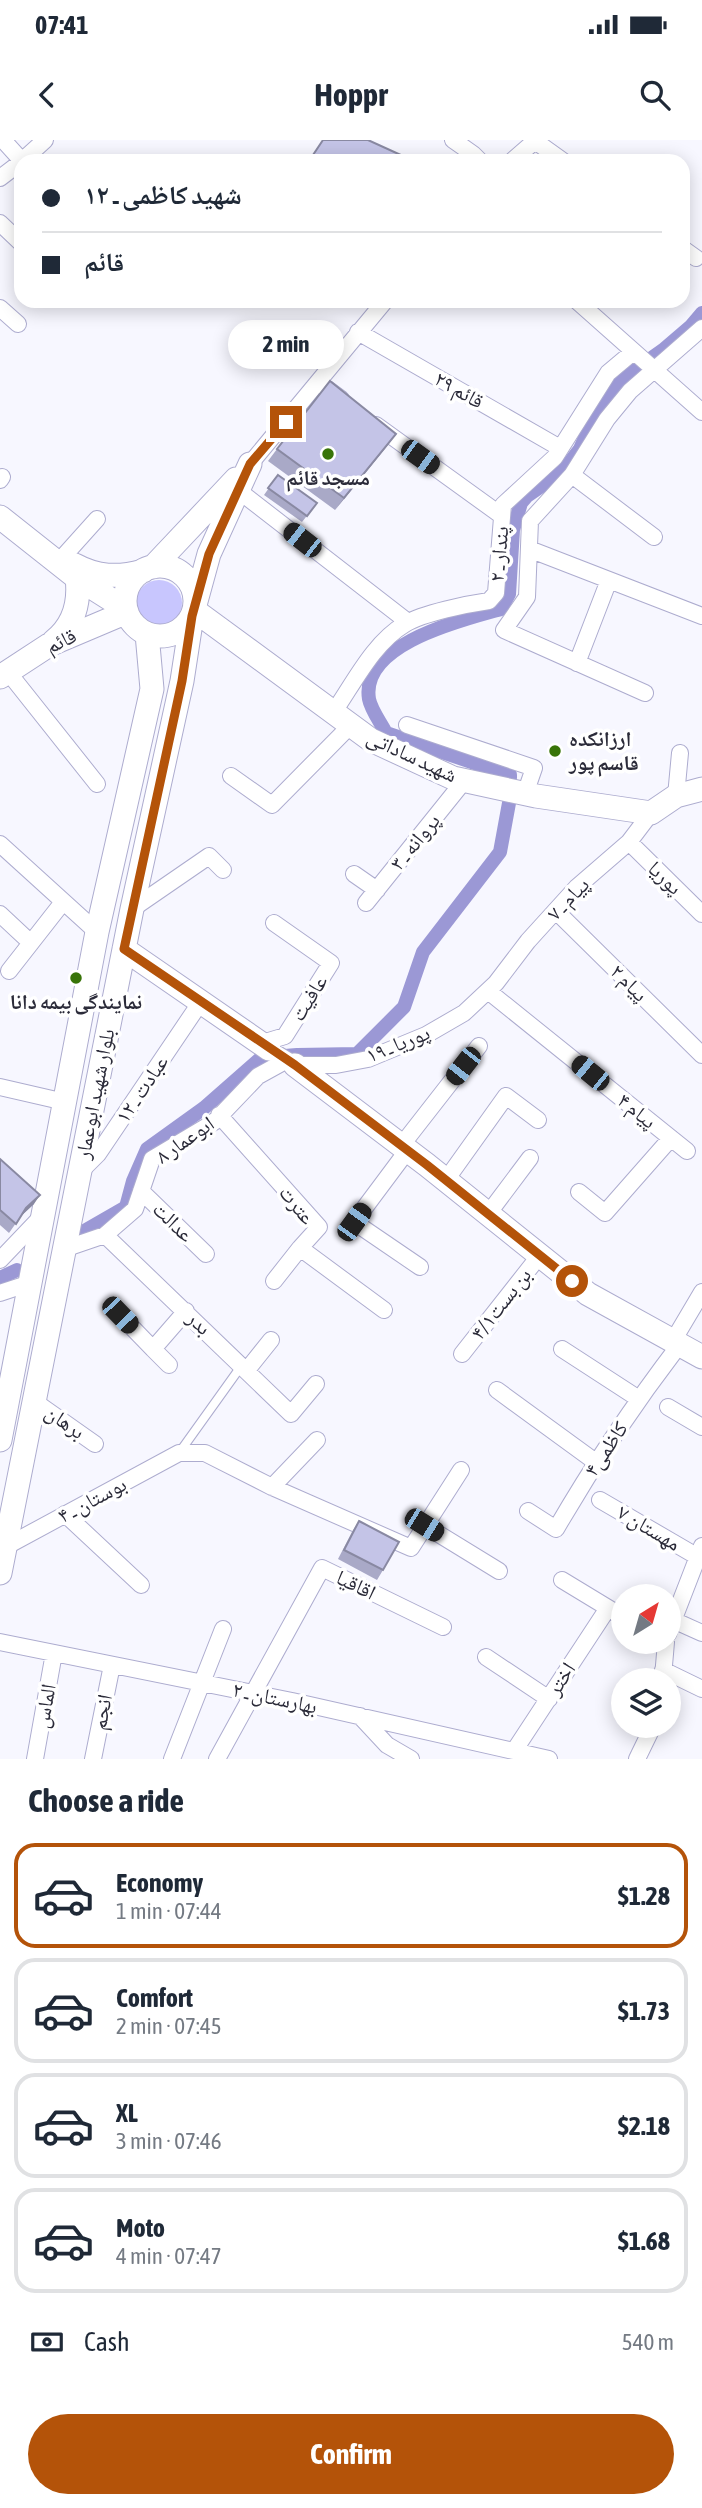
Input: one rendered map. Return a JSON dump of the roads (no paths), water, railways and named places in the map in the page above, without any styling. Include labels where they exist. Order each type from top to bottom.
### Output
[{"type":"street","points":[[3,140],[15,154]]},
{"type":"street","points":[[29,154],[45,140]]},
{"type":"street","points":[[453,140],[474,154]]},
{"type":"street","points":[[520,154],[535,140],[554,154]]},
{"type":"street","points":[[0,178],[14,167]]},
{"type":"street","points":[[0,223],[14,236]]},
{"type":"street","points":[[690,254],[696,258]]},
{"type":"street","points":[[0,308],[18,324]]},
{"type":"street","points":[[126,611],[128,587],[134,578],[148,569],[250,464],[378,308]]},
{"type":"street","points":[[585,308],[702,412]]},
{"type":"street","points":[[645,694],[504,630],[527,597],[530,521],[572,475],[607,419],[630,391],[702,328]]},
{"type":"street","name":"قائم ۲۹","points":[[358,332],[560,448]]},
{"type":"street","name":"پندار ـ ۲","points":[[231,776],[272,805],[342,719],[376,651],[408,622],[470,603],[489,601],[496,593],[503,505],[555,457],[608,373],[633,352]]},
{"type":"street","points":[[318,382],[502,516]]},
{"type":"street","name":"بلوار شهید ابوعمار","points":[[0,1573],[132,909],[182,681],[194,610],[209,554],[250,464]]},
{"type":"street","points":[[572,475],[654,537]]},
{"type":"street","points":[[239,491],[408,622]]},
{"type":"street","points":[[0,517],[78,578],[126,611],[138,628],[147,634],[158,637],[178,632],[194,610],[195,594],[184,576],[175,569],[148,569],[114,576],[97,574],[33,542]]},
{"type":"street","points":[[62,558],[97,519]]},
{"type":"street","points":[[529,549],[702,616]]},
{"type":"street","points":[[49,645],[68,627],[74,616],[79,591],[78,578]]},
{"type":"street","points":[[577,663],[610,580]]},
{"type":"street","name":"شهید ساداتی","points":[[194,610],[371,740],[453,778],[525,794],[652,813]]},
{"type":"street","name":"قائم","points":[[4,675],[49,645],[126,611]]},
{"type":"street","name":"بلوار شهید ابوعمار","points":[[0,1440],[4,1395],[30,1283],[97,932],[153,683],[147,634]]},
{"type":"street","points":[[153,683],[167,674],[182,681]]},
{"type":"street","points":[[4,675],[97,784]]},
{"type":"street","points":[[407,725],[534,768],[525,794]]},
{"type":"street","points":[[676,796],[680,752]]},
{"type":"street","name":"پروانه ـ ۳","points":[[366,903],[464,781]]},
{"type":"street","points":[[652,813],[676,796],[702,789]]},
{"type":"street","name":"پیام ـ ۷","points":[[488,990],[577,887],[629,842],[652,813]]},
{"type":"street","name":"پوریا","points":[[629,842],[702,914]]},
{"type":"street","points":[[0,844],[97,932]]},
{"type":"street","points":[[132,909],[209,856],[223,870]]},
{"type":"street","points":[[355,874],[377,890]]},
{"type":"street","points":[[9,971],[63,901]]},
{"type":"street","name":"پیام ۲","points":[[556,911],[702,1055]]},
{"type":"street","points":[[0,914],[31,943]]},
{"type":"street","name":"عافیت","points":[[274,923],[331,962],[285,1036],[278,1054]]},
{"type":"street","points":[[124,949],[278,1054],[446,1180],[588,1294],[702,1357]]},
{"type":"street","name":"پوریا ـ ۱۹","points":[[278,1054],[336,1065],[368,1059],[426,1035],[464,1013],[488,990]]},
{"type":"street","name":"پیام ۴","points":[[488,990],[687,1152]]},
{"type":"street","name":"عبادت ـ ۱۲","points":[[80,1172],[98,1154],[200,1003]]},
{"type":"street","points":[[420,1268],[354,1222],[479,1046]]},
{"type":"street","name":"ابوعمار ۸","points":[[64,1249],[105,1235],[135,1209],[152,1159],[214,1122],[278,1054]]},
{"type":"street","points":[[0,1087],[65,1102]]},
{"type":"street","points":[[446,1180],[506,1096],[538,1120]]},
{"type":"street","name":"عترت","points":[[219,1115],[319,1227],[300,1248],[384,1310]]},
{"type":"street","points":[[579,1192],[605,1213],[671,1138]]},
{"type":"street","points":[[488,1214],[530,1157]]},
{"type":"street","name":"عدالت","points":[[141,1191],[206,1254]]},
{"type":"street","points":[[0,1260],[43,1215]]},
{"type":"street","name":"بدر","points":[[105,1235],[292,1414],[316,1384]]},
{"type":"street","points":[[274,1282],[300,1248]]},
{"type":"street","name":"بن بست۴/۱","points":[[462,1354],[540,1255]]},
{"type":"street","points":[[0,1293],[30,1283]]},
{"type":"street","name":"کاظمی۴","points":[[528,1511],[556,1530],[581,1485],[677,1342],[702,1292]]},
{"type":"street","points":[[153,1349],[186,1311]]},
{"type":"street","points":[[120,1315],[169,1365]]},
{"type":"street","points":[[244,1368],[271,1340]]},
{"type":"street","points":[[562,1349],[639,1399]]},
{"type":"street","points":[[497,1390],[597,1463]]},
{"type":"street","name":"برهان","points":[[34,1401],[96,1444]]},
{"type":"street","points":[[668,1407],[702,1427]]},
{"type":"street","points":[[272,1487],[317,1440]]},
{"type":"street","points":[[178,1453],[205,1453],[272,1487],[411,1548],[461,1470]]},
{"type":"street","name":"بوستان ـ ۴","points":[[5,1547],[178,1453]]},
{"type":"street","name":"مهستان ۷","points":[[600,1500],[700,1552]]},
{"type":"street","points":[[65,1514],[141,1585]]},
{"type":"street","points":[[424,1525],[499,1572]]},
{"type":"street","points":[[681,1600],[700,1552]]},
{"type":"street","name":"اقاقیا","points":[[254,1693],[322,1569],[443,1627]]},
{"type":"street","points":[[562,1580],[611,1610]]},
{"type":"street","name":"اختر","points":[[514,1751],[608,1608]]},
{"type":"street","points":[[172,1759],[223,1629]]},
{"type":"street","points":[[681,1635],[702,1633]]},
{"type":"street","name":"بهارستان ـ ۲","points":[[0,1642],[254,1693],[549,1759]]},
{"type":"street","name":"الماس","points":[[35,1759],[54,1653]]},
{"type":"street","points":[[486,1657],[549,1699]]},
{"type":"street","name":"انجم","points":[[93,1759],[112,1665]]},
{"type":"street","points":[[681,1681],[702,1689]]},
{"type":"street","points":[[217,1759],[254,1693]]},
{"type":"street","points":[[360,1716],[387,1745],[411,1759]]},
{"type":"street","points":[[637,1759],[647,1738]]},
{"type":"lane","points":[[178,1453],[244,1368]]},
{"type":"waterway","points":[[510,778],[510,775],[386,733],[370,703],[370,680],[380,663],[417,638],[501,609],[509,594],[513,530],[521,503],[563,471],[580,449],[590,427],[622,379],[663,350],[702,313]]},
{"type":"waterway","points":[[86,1230],[126,1207],[133,1181],[147,1149],[204,1108],[261,1058],[357,1054],[404,1007],[423,952],[500,852],[509,803]]},
{"type":"waterway","points":[[0,1278],[17,1270]]},
{"type":"place","name":"مسجد قائم","points":[[328,454]]},
{"type":"place","name":"ارزانکده قاسم پور","points":[[555,751]]},
{"type":"place","name":"نمایندگی بیمه دانا","points":[[76,978]]}]
